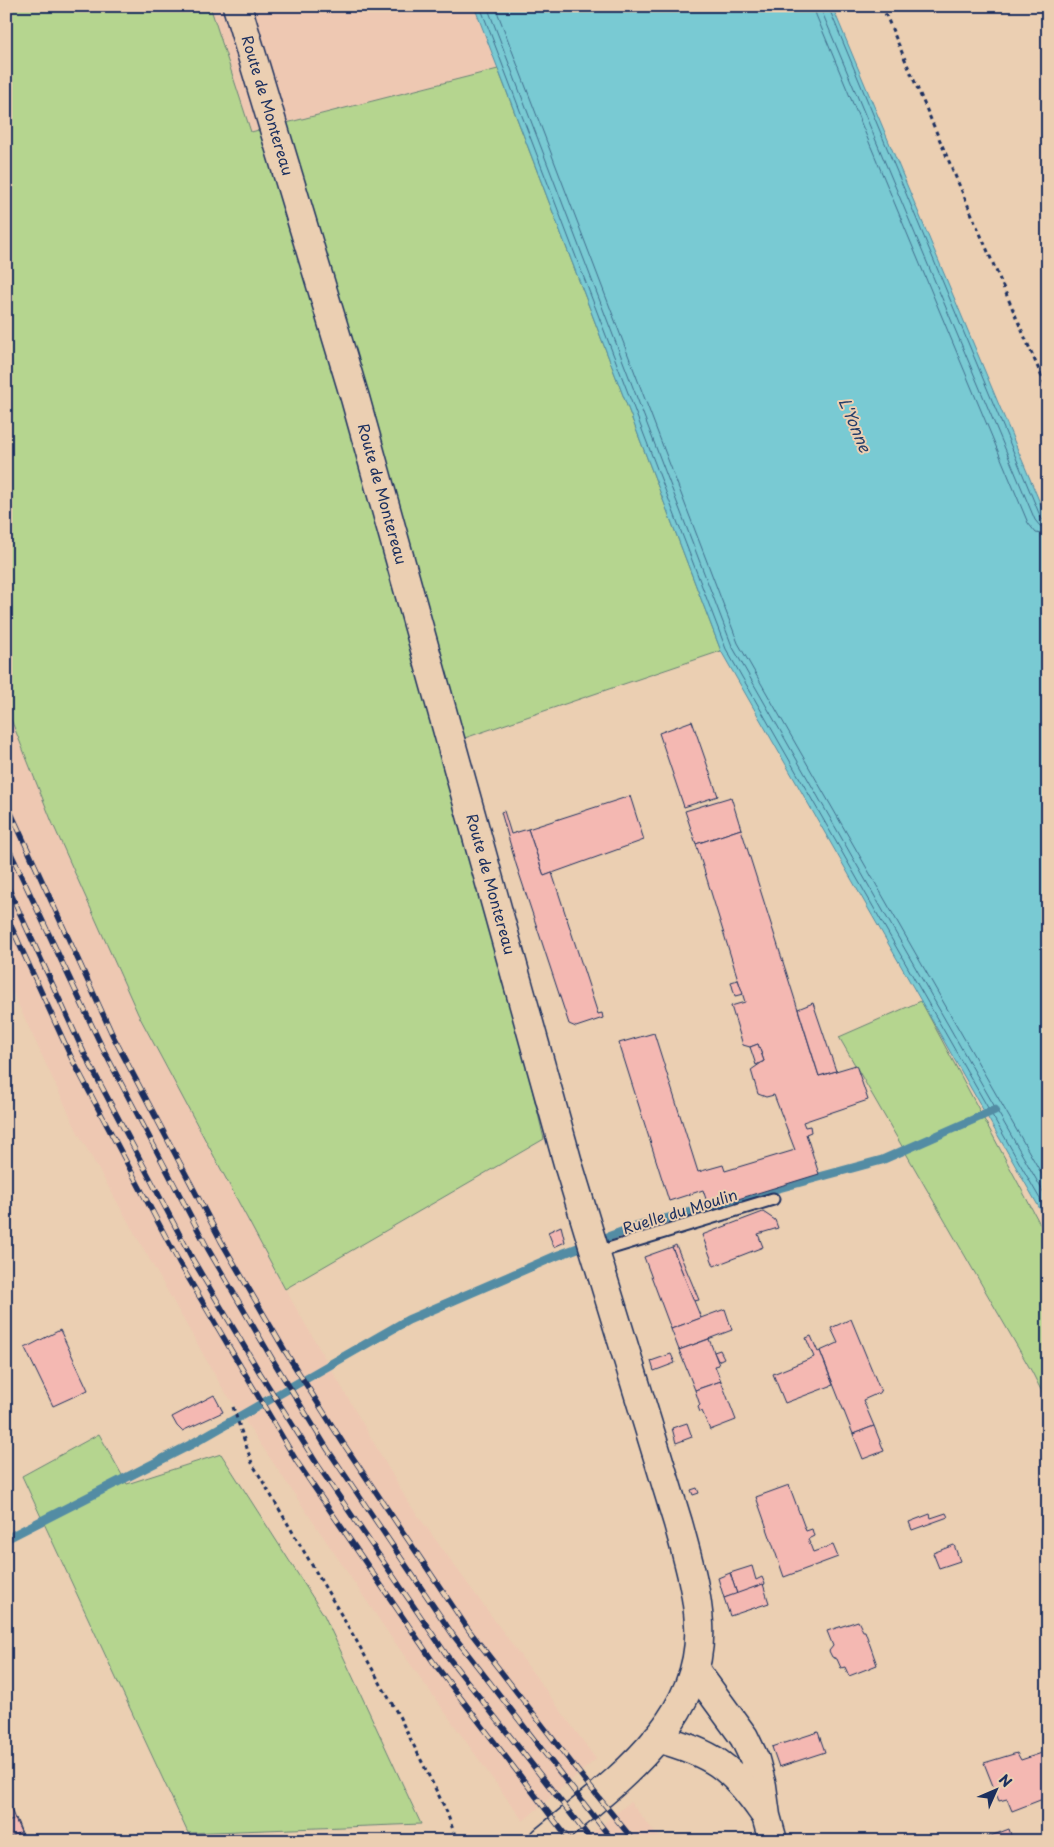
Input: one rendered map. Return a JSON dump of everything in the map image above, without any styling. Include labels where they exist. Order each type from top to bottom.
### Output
[{"type":"street","name":"Route de Montereau","points":[[237,6],[355,398],[595,1254],[691,1571],[700,1624],[699,1649],[695,1670],[688,1690],[674,1717],[645,1753],[544,1841]]},
{"type":"street","points":[[695,1670],[744,1737],[762,1786],[770,1828]]},
{"type":"street","points":[[657,1738],[702,1752],[722,1764],[748,1790],[770,1828]]},
{"type":"lane","name":"Ruelle du Moulin","points":[[595,1254],[773,1199]]},
{"type":"path","points":[[882,6],[1048,391]]},
{"type":"path","points":[[233,1407],[252,1463],[400,1718],[446,1810],[457,1841]]},
{"type":"shaded area","points":[[210,6],[474,6],[498,69],[251,132]]},
{"type":"shaded area","points":[[6,707],[52,822],[138,1014],[285,1289],[408,1502],[596,1759],[523,1821],[391,1637],[220,1384],[78,1133],[6,978]]},
{"type":"shaded area","points":[[630,1802],[662,1841],[582,1841]]},
{"type":"green space","points":[[6,6],[210,6],[251,132],[498,69],[721,651],[450,743],[544,1139],[285,1289],[138,1014],[52,822],[6,707]]},
{"type":"green space","points":[[921,1001],[1048,1239],[1048,1404],[1032,1372],[839,1037]]},
{"type":"green space","points":[[99,1434],[127,1484],[221,1454],[324,1615],[421,1824],[188,1833],[22,1476]]},
{"type":"water","name":"L'Yonne","points":[[474,6],[832,6],[1048,522],[1048,1223],[721,651]]},
{"type":"building","points":[[692,721],[718,796],[684,807],[659,733]]},
{"type":"building","points":[[630,796],[644,840],[544,876],[528,829]]},
{"type":"building","points":[[731,797],[741,829],[696,844],[685,811]]},
{"type":"building","points":[[504,811],[511,834],[528,829],[544,876],[552,873],[598,1014],[602,1013],[603,1018],[576,1027],[569,1024],[516,864],[501,812]]},
{"type":"building","points":[[741,829],[819,1076],[856,1065],[868,1100],[803,1122],[805,1127],[810,1126],[811,1132],[806,1134],[819,1174],[709,1208],[703,1190],[669,1201],[619,1043],[654,1033],[698,1172],[723,1165],[725,1171],[795,1150],[774,1095],[766,1097],[758,1094],[751,1070],[764,1061],[758,1044],[750,1047],[743,1045],[731,1006],[745,1002],[696,844]]},
{"type":"building","points":[[738,980],[743,994],[735,996],[731,982]]},
{"type":"building","points":[[813,1003],[836,1071],[819,1076],[798,1009]]},
{"type":"building","points":[[758,1044],[764,1061],[756,1065],[750,1047]]},
{"type":"building","points":[[763,1212],[775,1220],[778,1228],[758,1234],[763,1247],[714,1266],[702,1235]]},
{"type":"building","points":[[561,1226],[565,1242],[554,1247],[548,1232]]},
{"type":"building","points":[[676,1245],[699,1300],[694,1301],[672,1247]]},
{"type":"building","points":[[672,1247],[701,1318],[671,1329],[644,1257]]},
{"type":"building","points":[[725,1309],[732,1330],[679,1350],[671,1329]]},
{"type":"building","points":[[851,1319],[881,1392],[863,1400],[874,1426],[853,1434],[820,1351],[838,1343],[831,1328]]},
{"type":"building","points":[[60,1330],[88,1390],[53,1406],[25,1348]]},
{"type":"building","points":[[811,1336],[818,1352],[820,1351],[833,1385],[785,1403],[773,1374],[814,1357],[806,1338]]},
{"type":"building","points":[[709,1339],[719,1365],[715,1366],[721,1381],[695,1390],[679,1350]]},
{"type":"building","points":[[720,1350],[724,1358],[718,1361],[714,1352]]},
{"type":"building","points":[[671,1354],[675,1363],[654,1371],[651,1361]]},
{"type":"building","points":[[721,1381],[736,1420],[710,1430],[702,1411],[700,1412],[698,1407],[700,1405],[695,1390]]},
{"type":"building","points":[[214,1395],[223,1412],[182,1431],[177,1426],[172,1417]]},
{"type":"building","points":[[687,1423],[692,1437],[676,1443],[672,1428]]},
{"type":"building","points":[[874,1426],[884,1451],[863,1459],[853,1434]]},
{"type":"building","points":[[789,1485],[806,1531],[812,1529],[814,1536],[808,1539],[813,1552],[833,1545],[838,1557],[784,1577],[756,1497]]},
{"type":"building","points":[[697,1488],[699,1493],[693,1495],[691,1490]]},
{"type":"building","points":[[946,1513],[948,1517],[912,1530],[909,1522],[930,1514],[931,1518]]},
{"type":"building","points":[[954,1545],[960,1561],[939,1568],[933,1553]]},
{"type":"building","points":[[752,1566],[756,1580],[762,1577],[765,1584],[737,1594],[730,1573]]},
{"type":"building","points":[[730,1573],[737,1594],[724,1598],[718,1578]]},
{"type":"building","points":[[763,1584],[769,1603],[730,1616],[724,1598]]},
{"type":"building","points":[[858,1621],[863,1631],[865,1631],[877,1665],[849,1676],[845,1667],[841,1668],[837,1659],[832,1657],[829,1651],[833,1646],[827,1631]]},
{"type":"building","points":[[818,1732],[825,1752],[779,1767],[772,1747]]},
{"type":"building","points":[[1048,1751],[1048,1797],[1012,1811],[1007,1799],[999,1801],[984,1763],[1017,1753],[1021,1760]]},
{"type":"building","points":[[6,1797],[15,1819],[6,1823]]},
{"type":"building","points":[[16,1818],[25,1841],[6,1841],[6,1828],[10,1837],[21,1832]]},
{"type":"building","points":[[15,1819],[21,1832],[10,1837],[6,1823]]},
{"type":"building","points":[[1009,1829],[1013,1841],[978,1841]]},
{"type":"waterway","points":[[6,1539],[190,1445],[408,1320],[556,1256],[635,1227],[882,1160],[995,1110]]},
{"type":"railway","points":[[6,802],[113,1036],[221,1241],[285,1351],[343,1443],[468,1629],[634,1841]]},
{"type":"railway","points":[[6,843],[101,1045],[208,1249],[274,1362],[328,1450],[453,1635],[613,1841]]},
{"type":"railway","points":[[6,883],[84,1053],[193,1260],[260,1373],[317,1464],[448,1657],[592,1841]]},
{"type":"railway","points":[[6,915],[71,1057],[179,1262],[297,1462],[434,1663],[570,1841]]}]
